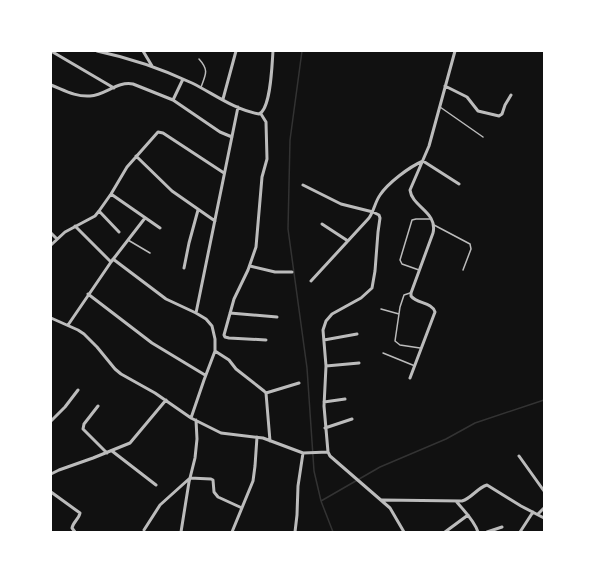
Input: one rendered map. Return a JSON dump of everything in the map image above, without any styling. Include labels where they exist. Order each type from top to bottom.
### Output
[{"type":"street","points":[[51,51],[114,88]]},
{"type":"street","points":[[97,51],[152,66],[183,79],[238,107],[256,114],[261,114]]},
{"type":"street","points":[[143,51],[152,66]]},
{"type":"street","points":[[223,99],[236,51]]},
{"type":"street","points":[[261,114],[266,107],[273,51]]},
{"type":"street","points":[[410,378],[435,312],[432,307],[412,298],[411,293],[433,233],[434,224],[432,219],[410,192],[410,188],[429,146],[455,51]]},
{"type":"street","points":[[173,100],[183,79]]},
{"type":"street","points":[[51,85],[72,94],[89,96],[99,95],[126,83],[133,84],[173,100],[220,132],[232,137]]},
{"type":"street","points":[[445,86],[467,97],[478,111],[494,115],[502,115],[505,105],[511,95]]},
{"type":"street","points":[[196,313],[238,107]]},
{"type":"street","points":[[261,114],[266,122],[267,159],[262,177],[256,247],[250,266],[234,299],[224,332],[225,336],[229,338],[266,340]]},
{"type":"street","points":[[51,245],[75,226],[99,212],[112,194],[124,170],[157,133],[161,132],[224,173]]},
{"type":"street","points":[[136,156],[172,191],[215,221]]},
{"type":"street","points":[[422,161],[459,184]]},
{"type":"street","points":[[311,282],[373,212],[382,193],[401,175],[422,161]]},
{"type":"street","points":[[303,185],[341,204],[373,212],[379,215],[380,219],[372,288],[361,298],[329,316],[323,330],[326,366],[324,402],[326,428],[328,452],[332,458],[353,478],[390,508],[404,532]]},
{"type":"street","points":[[112,194],[160,228]]},
{"type":"street","points":[[184,268],[198,210]]},
{"type":"street","points":[[99,212],[119,232]]},
{"type":"street","points":[[68,325],[112,260],[145,218]]},
{"type":"street","points":[[322,224],[348,241]]},
{"type":"street","points":[[75,226],[112,260],[166,299],[196,313],[210,322],[215,339],[216,351],[191,418]]},
{"type":"street","points":[[51,234],[57,239]]},
{"type":"street","points":[[250,266],[275,272],[292,272]]},
{"type":"street","points":[[88,294],[152,343],[206,375]]},
{"type":"street","points":[[230,312],[277,317]]},
{"type":"street","points":[[51,318],[84,334],[121,374],[166,400],[191,418],[222,433],[257,437],[303,453],[328,452]]},
{"type":"street","points":[[324,340],[357,334]]},
{"type":"street","points":[[216,351],[266,393],[270,441]]},
{"type":"street","points":[[326,366],[359,363]]},
{"type":"street","points":[[266,393],[300,383]]},
{"type":"street","points":[[51,421],[65,407],[78,390]]},
{"type":"street","points":[[324,402],[345,399]]},
{"type":"street","points":[[51,474],[130,443],[166,400]]},
{"type":"street","points":[[98,406],[83,428],[107,453]]},
{"type":"street","points":[[326,428],[352,419]]},
{"type":"street","points":[[181,532],[195,458],[197,439],[196,420]]},
{"type":"street","points":[[232,532],[255,472],[257,437]]},
{"type":"street","points":[[112,451],[156,486]]},
{"type":"street","points":[[295,532],[298,486],[303,453]]},
{"type":"street","points":[[519,456],[544,491]]},
{"type":"street","points":[[144,530],[160,505],[190,478],[211,478],[214,492],[218,497],[242,508]]},
{"type":"street","points":[[382,500],[462,501],[468,499],[483,486],[487,485],[512,501],[544,518]]},
{"type":"street","points":[[51,492],[80,513],[72,528],[75,532]]},
{"type":"street","points":[[456,501],[476,525],[478,532]]},
{"type":"street","points":[[538,514],[544,508]]},
{"type":"street","points":[[520,532],[533,512]]},
{"type":"street","points":[[445,532],[468,515]]},
{"type":"street","points":[[487,532],[502,527]]},
{"type":"lane","points":[[199,59],[205,65],[206,70],[201,88]]},
{"type":"lane","points":[[440,107],[483,137]]},
{"type":"lane","points":[[419,270],[402,264],[400,260],[412,220],[432,219]]},
{"type":"lane","points":[[434,224],[470,244],[471,249],[463,270]]},
{"type":"lane","points":[[128,240],[150,253]]},
{"type":"lane","points":[[411,293],[404,296],[399,314],[395,339],[396,343],[400,345],[422,348]]},
{"type":"lane","points":[[381,309],[399,314]]},
{"type":"lane","points":[[383,353],[415,366]]},
{"type":"waterway","points":[[302,51],[290,140],[288,229],[307,368],[314,471],[321,501],[333,532]]},
{"type":"waterway","points":[[321,501],[380,467],[446,439],[475,423],[544,400]]}]
